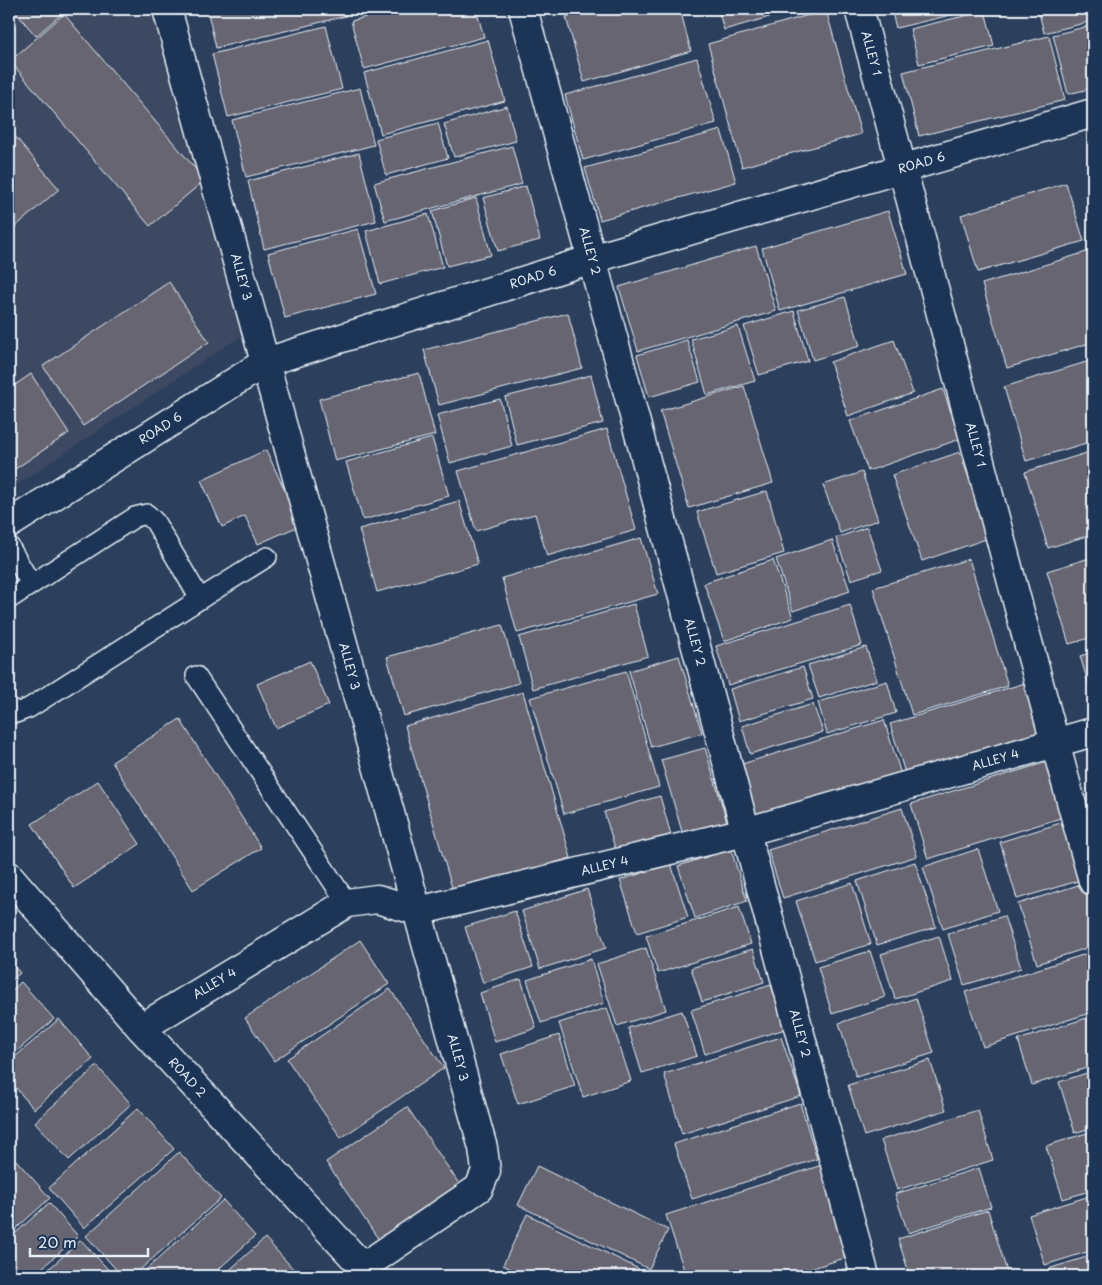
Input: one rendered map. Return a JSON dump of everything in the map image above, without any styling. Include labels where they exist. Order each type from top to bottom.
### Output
[{"type":"street","name":"ALLEY 3","points":[[167,9],[483,1148],[486,1171],[479,1188],[365,1272]]},
{"type":"street","name":"ALLEY 2","points":[[523,9],[865,1276]]},
{"type":"street","name":"ALLEY 1","points":[[859,9],[903,168],[1054,742],[1093,881]]},
{"type":"street","name":"ROAD 6","points":[[9,524],[266,362],[592,259],[1093,113]]},
{"type":"street","name":"ALLEY 4","points":[[141,1028],[348,903],[377,899],[418,911],[745,832],[1093,732]]},
{"type":"street","name":"ROAD 2","points":[[9,876],[141,1028],[365,1272]]},
{"type":"lane","points":[[9,599],[135,517],[147,514],[155,522],[200,599]]},
{"type":"lane","points":[[9,546],[31,584]]},
{"type":"lane","points":[[9,707],[16,714],[29,708],[267,557]]},
{"type":"lane","points":[[196,676],[348,903]]},
{"type":"shaded area","points":[[9,9],[161,9],[250,330],[9,490]]},
{"type":"building","points":[[13,9],[67,9],[36,36]]},
{"type":"building","points":[[207,9],[344,9],[346,16],[216,48]]},
{"type":"building","points":[[360,9],[379,9],[362,14]]},
{"type":"building","points":[[395,9],[476,9],[484,37],[364,69],[351,21]]},
{"type":"building","points":[[595,9],[680,9],[691,51],[584,82],[566,17]]},
{"type":"building","points":[[718,9],[797,9],[724,30]]},
{"type":"building","points":[[891,9],[976,9],[896,28]]},
{"type":"building","points":[[1038,9],[1093,9],[1093,21],[1044,33]]},
{"type":"building","points":[[826,10],[861,134],[742,167],[708,44]]},
{"type":"building","points":[[985,11],[994,46],[919,64],[910,29]]},
{"type":"building","points":[[64,14],[205,180],[150,226],[10,61]]},
{"type":"building","points":[[1093,25],[1093,88],[1068,94],[1053,35]]},
{"type":"building","points":[[326,26],[342,89],[228,117],[212,54]]},
{"type":"building","points":[[1049,36],[1065,100],[919,136],[903,72]]},
{"type":"building","points":[[488,40],[505,101],[381,134],[364,73]]},
{"type":"building","points":[[697,58],[716,123],[583,160],[565,95]]},
{"type":"building","points":[[360,88],[374,145],[246,177],[232,120]]},
{"type":"building","points":[[507,106],[516,141],[454,157],[444,124]]},
{"type":"building","points":[[438,123],[448,158],[386,175],[376,139]]},
{"type":"building","points":[[9,129],[59,189],[15,227],[9,219]]},
{"type":"building","points":[[721,130],[736,182],[600,220],[585,168]]},
{"type":"building","points":[[512,146],[522,184],[385,221],[374,183]]},
{"type":"building","points":[[359,153],[376,221],[264,249],[248,181]]},
{"type":"building","points":[[1066,183],[1084,241],[978,272],[961,215]]},
{"type":"building","points":[[526,186],[540,240],[498,251],[483,198]]},
{"type":"building","points":[[476,198],[491,255],[447,266],[432,211]]},
{"type":"building","points":[[888,211],[907,274],[780,311],[762,248]]},
{"type":"building","points":[[428,214],[443,267],[380,284],[366,231]]},
{"type":"building","points":[[358,229],[376,294],[285,318],[268,253]]},
{"type":"building","points":[[756,246],[776,311],[638,351],[619,287]]},
{"type":"building","points":[[1093,250],[1093,342],[1007,368],[982,284]]},
{"type":"building","points":[[169,282],[209,342],[83,426],[43,366]]},
{"type":"building","points":[[845,297],[860,346],[813,360],[798,310]]},
{"type":"building","points":[[794,311],[808,361],[759,375],[744,326]]},
{"type":"building","points":[[568,313],[582,368],[439,405],[424,350]]},
{"type":"building","points":[[738,326],[755,381],[707,395],[691,339]]},
{"type":"building","points":[[687,340],[700,382],[649,397],[637,355]]},
{"type":"building","points":[[894,340],[913,393],[848,416],[830,362]]},
{"type":"building","points":[[1093,360],[1093,441],[1026,461],[1004,387]]},
{"type":"building","points":[[419,373],[435,435],[335,461],[319,399]]},
{"type":"building","points":[[31,374],[69,433],[9,473],[9,389]]},
{"type":"building","points":[[591,375],[603,423],[517,445],[505,397]]},
{"type":"building","points":[[744,386],[773,483],[689,508],[660,411]]},
{"type":"building","points":[[943,389],[960,439],[868,471],[850,421]]},
{"type":"building","points":[[500,399],[512,446],[450,463],[437,415]]},
{"type":"building","points":[[607,429],[636,530],[547,556],[535,514],[476,531],[458,471]]},
{"type":"building","points":[[432,438],[449,496],[363,520],[346,462]]},
{"type":"building","points":[[266,450],[301,525],[258,544],[245,516],[222,527],[201,480]]},
{"type":"building","points":[[1093,451],[1093,534],[1048,548],[1025,472]]},
{"type":"building","points":[[960,452],[989,538],[922,561],[892,475]]},
{"type":"building","points":[[862,472],[878,520],[840,533],[823,485]]},
{"type":"building","points":[[767,491],[784,553],[716,573],[697,512]]},
{"type":"building","points":[[459,501],[478,564],[377,592],[359,529]]},
{"type":"building","points":[[867,527],[882,570],[851,580],[836,538]]},
{"type":"building","points":[[641,538],[658,594],[517,633],[502,578]]},
{"type":"building","points":[[832,540],[850,591],[793,611],[776,559]]},
{"type":"building","points":[[1093,557],[1093,637],[1069,644],[1047,571]]},
{"type":"building","points":[[969,559],[1008,686],[912,715],[873,588]]},
{"type":"building","points":[[773,560],[793,618],[724,641],[704,583]]},
{"type":"building","points":[[634,604],[648,656],[533,689],[519,637]]},
{"type":"building","points":[[850,605],[862,645],[728,685],[716,646]]},
{"type":"building","points":[[502,625],[519,683],[404,716],[387,657]]},
{"type":"building","points":[[866,647],[877,680],[819,698],[808,665]]},
{"type":"building","points":[[1093,652],[1093,699],[1080,656]]},
{"type":"building","points":[[679,656],[702,733],[651,747],[629,671]]},
{"type":"building","points":[[310,661],[329,705],[276,728],[257,684]]},
{"type":"building","points":[[803,667],[813,699],[739,721],[730,689]]},
{"type":"building","points":[[626,671],[659,787],[564,814],[530,698]]},
{"type":"building","points":[[887,681],[896,713],[827,734],[818,702]]},
{"type":"building","points":[[1025,683],[1040,732],[905,773],[890,724]]},
{"type":"building","points":[[523,692],[571,858],[453,891],[405,726]]},
{"type":"building","points":[[813,704],[823,732],[750,754],[742,726]]},
{"type":"building","points":[[180,719],[261,848],[193,890],[112,762]]},
{"type":"building","points":[[884,720],[901,774],[755,819],[739,765]]},
{"type":"building","points":[[705,748],[727,822],[683,835],[661,760]]},
{"type":"building","points":[[1050,761],[1067,816],[928,859],[911,804]]},
{"type":"building","points":[[98,781],[140,844],[74,888],[32,824]]},
{"type":"building","points":[[660,796],[671,835],[616,851],[604,812]]},
{"type":"building","points":[[902,808],[917,856],[783,898],[768,850]]},
{"type":"building","points":[[1070,820],[1088,878],[1017,899],[1000,842]]},
{"type":"building","points":[[731,849],[747,901],[695,918],[678,866]]},
{"type":"building","points":[[978,849],[998,911],[943,929],[923,867]]},
{"type":"building","points":[[915,862],[936,927],[877,945],[857,881]]},
{"type":"building","points":[[671,864],[688,917],[637,933],[620,880]]},
{"type":"building","points":[[1088,882],[1093,899],[1093,946],[1037,964],[1018,904]]},
{"type":"building","points":[[852,883],[871,944],[815,961],[796,901]]},
{"type":"building","points":[[587,889],[606,948],[540,969],[522,911]]},
{"type":"building","points":[[739,907],[751,944],[658,973],[646,936]]},
{"type":"building","points":[[515,911],[533,967],[483,983],[465,927]]},
{"type":"building","points":[[1004,916],[1021,968],[964,985],[948,934]]},
{"type":"building","points":[[939,936],[953,981],[895,999],[881,954]]},
{"type":"building","points":[[360,940],[389,984],[274,1061],[245,1018]]},
{"type":"building","points":[[646,948],[666,1010],[617,1026],[597,964]]},
{"type":"building","points":[[753,949],[764,982],[702,1002],[691,968]]},
{"type":"building","points":[[870,951],[885,997],[832,1014],[818,967]]},
{"type":"building","points":[[1086,954],[1093,978],[1093,1012],[983,1047],[965,992]]},
{"type":"building","points":[[591,959],[604,1003],[541,1023],[527,980]]},
{"type":"building","points":[[9,960],[20,973],[9,983]]},
{"type":"building","points":[[521,979],[536,1028],[495,1042],[480,993]]},
{"type":"building","points":[[21,982],[54,1019],[9,1058],[9,993]]},
{"type":"building","points":[[771,985],[785,1029],[705,1054],[691,1010]]},
{"type":"building","points":[[390,989],[444,1068],[341,1138],[287,1059]]},
{"type":"building","points":[[916,998],[934,1053],[856,1077],[839,1023]]},
{"type":"building","points":[[607,1008],[631,1081],[583,1097],[559,1023]]},
{"type":"building","points":[[682,1011],[697,1056],[642,1073],[628,1028]]},
{"type":"building","points":[[1093,1016],[1093,1066],[1032,1085],[1018,1040]]},
{"type":"building","points":[[59,1019],[93,1059],[34,1109],[9,1080],[9,1062]]},
{"type":"building","points":[[559,1035],[575,1086],[518,1104],[501,1054]]},
{"type":"building","points":[[781,1037],[801,1096],[682,1134],[664,1074]]},
{"type":"building","points":[[930,1060],[946,1110],[864,1136],[848,1085]]},
{"type":"building","points":[[97,1066],[131,1104],[69,1160],[35,1122]]},
{"type":"building","points":[[1093,1071],[1093,1127],[1075,1133],[1059,1082]]},
{"type":"building","points":[[800,1103],[817,1159],[692,1199],[674,1144]]},
{"type":"building","points":[[407,1107],[464,1191],[383,1246],[326,1162]]},
{"type":"building","points":[[138,1108],[174,1149],[84,1228],[49,1188]]},
{"type":"building","points":[[978,1110],[993,1160],[897,1190],[881,1140]]},
{"type":"building","points":[[1093,1131],[1093,1190],[1063,1199],[1046,1146]]},
{"type":"building","points":[[9,1149],[15,1156],[9,1162]]},
{"type":"building","points":[[179,1152],[221,1198],[133,1276],[122,1276],[86,1236]]},
{"type":"building","points":[[16,1160],[50,1198],[9,1235],[9,1167]]},
{"type":"building","points":[[822,1165],[851,1256],[787,1276],[686,1276],[666,1215]]},
{"type":"building","points":[[537,1166],[668,1230],[649,1269],[518,1205]]},
{"type":"building","points":[[979,1168],[991,1207],[908,1233],[895,1194]]},
{"type":"building","points":[[1093,1195],[1093,1250],[1045,1265],[1029,1215]]},
{"type":"building","points":[[223,1200],[255,1236],[211,1276],[139,1276]]},
{"type":"building","points":[[49,1203],[78,1236],[33,1276],[9,1276],[9,1239]]},
{"type":"building","points":[[988,1210],[1008,1275],[910,1276],[898,1239]]},
{"type":"building","points":[[527,1214],[639,1269],[636,1276],[526,1276],[503,1265]]},
{"type":"building","points":[[265,1238],[297,1273],[294,1276],[223,1276]]},
{"type":"building","points":[[81,1240],[114,1276],[41,1276]]},
{"type":"building","points":[[1093,1255],[1093,1276],[1051,1276],[1048,1269]]},
{"type":"building","points":[[848,1268],[850,1276],[823,1276]]},
{"type":"building","points":[[1042,1270],[1044,1276],[1023,1276]]}]
